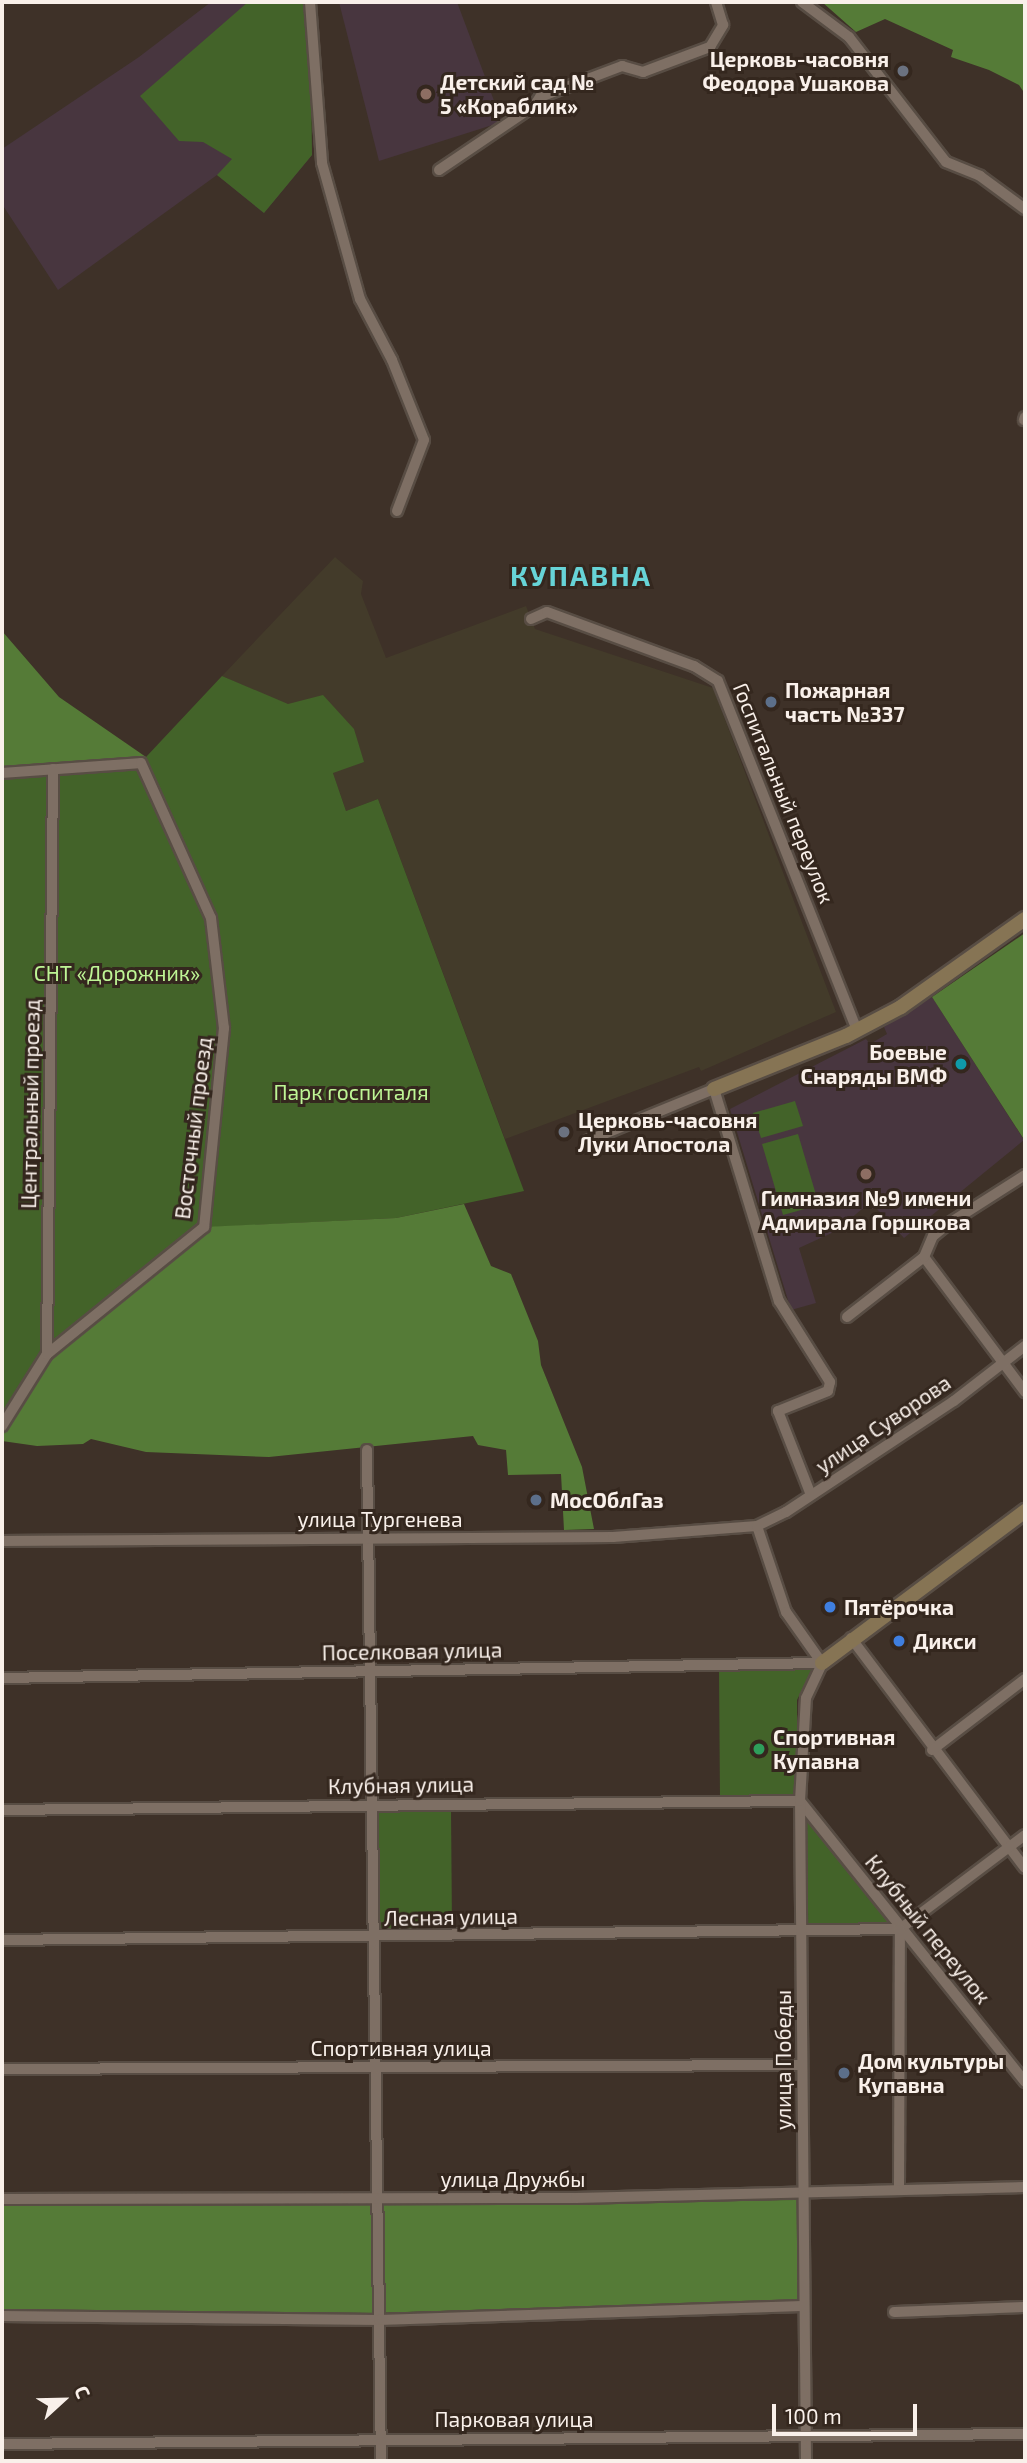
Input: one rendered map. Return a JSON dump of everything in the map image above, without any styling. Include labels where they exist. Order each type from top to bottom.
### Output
[{"type":"street","points":[[310,2],[322,163],[360,299],[392,360],[424,440],[397,511]]},
{"type":"street","points":[[439,170],[513,120],[540,97],[622,66],[643,72],[710,47],[723,25],[716,2]]},
{"type":"street","points":[[802,2],[849,37],[946,162],[980,176],[1025,209]]},
{"type":"street","points":[[500,119],[513,120]]},
{"type":"street","name":"Госпитальный переулок","points":[[531,619],[547,612],[694,666],[718,681],[857,1031]]},
{"type":"street","name":"Восточный проезд","points":[[2,1426],[47,1354],[204,1227],[224,1028],[211,918],[141,763],[52,769]]},
{"type":"street","points":[[2,773],[52,769]]},
{"type":"street","name":"Центральный проезд","points":[[47,1354],[52,769]]},
{"type":"street","points":[[587,1141],[857,1031],[909,1002],[1025,919]]},
{"type":"street","points":[[714,1089],[779,1301],[830,1382],[828,1391],[778,1411],[811,1495]]},
{"type":"street","points":[[847,1317],[924,1257],[933,1236],[948,1224],[1025,1175]]},
{"type":"street","points":[[924,1257],[1025,1392]]},
{"type":"street","name":"улица Суворова","points":[[757,1526],[811,1495],[1025,1346]]},
{"type":"street","points":[[367,1450],[366,1538],[381,2461]]},
{"type":"street","points":[[757,1526],[786,1612],[822,1663],[851,1638],[1025,1511]]},
{"type":"street","name":"улица Тургенева","points":[[2,1541],[678,1535],[757,1526]]},
{"type":"street","points":[[851,1638],[932,1750],[1025,1868]]},
{"type":"street","name":"Поселковая улица","points":[[2,1678],[822,1663]]},
{"type":"street","name":"улица Победы","points":[[806,2461],[802,2306],[804,2195],[800,1801],[806,1698],[822,1663]]},
{"type":"street","points":[[932,1750],[1025,1679]]},
{"type":"street","name":"Клубная улица","points":[[2,1810],[800,1801]]},
{"type":"street","name":"Клубный переулок","points":[[800,1801],[1025,2082]]},
{"type":"street","points":[[899,2190],[902,1928],[1025,1835]]},
{"type":"street","name":"Лесная улица","points":[[2,1940],[372,1938],[902,1928]]},
{"type":"street","name":"Спортивная улица","points":[[2,2069],[801,2065]]},
{"type":"street","name":"улица Дружбы","points":[[2,2199],[804,2195],[1025,2187]]},
{"type":"street","points":[[2,2316],[379,2320],[802,2306]]},
{"type":"street","points":[[894,2312],[1025,2307]]},
{"type":"street","name":"Парковая улица","points":[[2,2444],[380,2437],[1025,2434]]},
{"type":"shaded area","points":[[211,2],[304,2],[312,155],[264,213],[217,175],[58,290],[2,204],[2,149],[139,57]]},
{"type":"shaded area","name":"Детский сад № 5 «Кораблик»","points":[[339,2],[457,2],[502,122],[379,161]]},
{"type":"shaded area","points":[[335,557],[363,581],[361,594],[386,658],[526,606],[535,629],[713,688],[836,1012],[701,1071],[699,1067],[505,1139],[378,799],[346,811],[333,773],[288,705],[222,676]]},
{"type":"shaded area","name":"Гимназия №9 имени Адмирала Горшкова","points":[[932,997],[1024,1140],[904,1238],[877,1209],[862,1209],[836,1231],[799,1248],[816,1303],[791,1310],[730,1109],[866,1039],[870,1044],[887,1034],[884,1027]]},
{"type":"green space","points":[[248,2],[304,2],[311,77],[312,155],[264,213],[217,175],[232,159],[203,142],[179,141],[140,96]]},
{"type":"green space","points":[[822,2],[1025,2],[1025,94],[1019,85],[989,70],[951,57],[953,50],[885,19],[856,32]]},
{"type":"green space","points":[[2,631],[59,697],[146,757],[2,770]]},
{"type":"green space","points":[[222,676],[288,704],[323,695],[354,729],[364,762],[333,773],[346,811],[378,799],[524,1191],[396,1218],[215,1227],[2,1426],[2,770],[146,757]]},
{"type":"green space","points":[[1025,933],[1025,1141],[932,997]]},
{"type":"green space","points":[[795,1101],[803,1126],[761,1138],[753,1113]]},
{"type":"green space","points":[[798,1134],[819,1205],[783,1215],[762,1144]]},
{"type":"green space","points":[[464,1204],[491,1266],[511,1274],[538,1341],[541,1365],[582,1467],[594,1529],[564,1530],[561,1474],[508,1475],[506,1450],[478,1445],[473,1436],[269,1457],[146,1452],[91,1439],[83,1444],[37,1446],[2,1441],[2,1426],[47,1354],[204,1227],[396,1218]]},
{"type":"green space","name":"Спортивная Купавна","points":[[814,1666],[797,1700],[798,1799],[720,1799],[719,1667]]},
{"type":"green space","points":[[451,1809],[452,1928],[378,1929],[377,1810]]},
{"type":"green space","points":[[806,1814],[892,1921],[890,1924],[808,1927]]},
{"type":"green space","points":[[798,2200],[798,2301],[371,2313],[2,2310],[2,2204]]},
{"type":"place","name":"Церковь-часовня Феодора Ушакова","points":[[903,71]]},
{"type":"place","name":"Детский сад № 5 «Кораблик»","points":[[426,94]]},
{"type":"place","name":"Пожарная часть №337","points":[[771,702]]},
{"type":"place","name":"Боевые Снаряды ВМФ","points":[[961,1064]]},
{"type":"place","name":"Церковь-часовня Луки Апостола","points":[[564,1132]]},
{"type":"place","name":"Гимназия №9 имени Адмирала Горшкова","points":[[866,1174]]},
{"type":"place","name":"МосОблГаз","points":[[536,1500]]},
{"type":"place","name":"Пятёрочка","points":[[830,1607]]},
{"type":"place","name":"Дикси","points":[[899,1641]]},
{"type":"place","name":"Спортивная Купавна","points":[[759,1749]]},
{"type":"place","name":"Дом культуры Купавна","points":[[844,2073]]},
{"type":"district","name":"КУПАВНА","points":[[581,575]]},
{"type":"park label","name":"СНТ «Дорожник»","points":[[117,973]]},
{"type":"park label","name":"Парк госпиталя","points":[[351,1092]]}]
